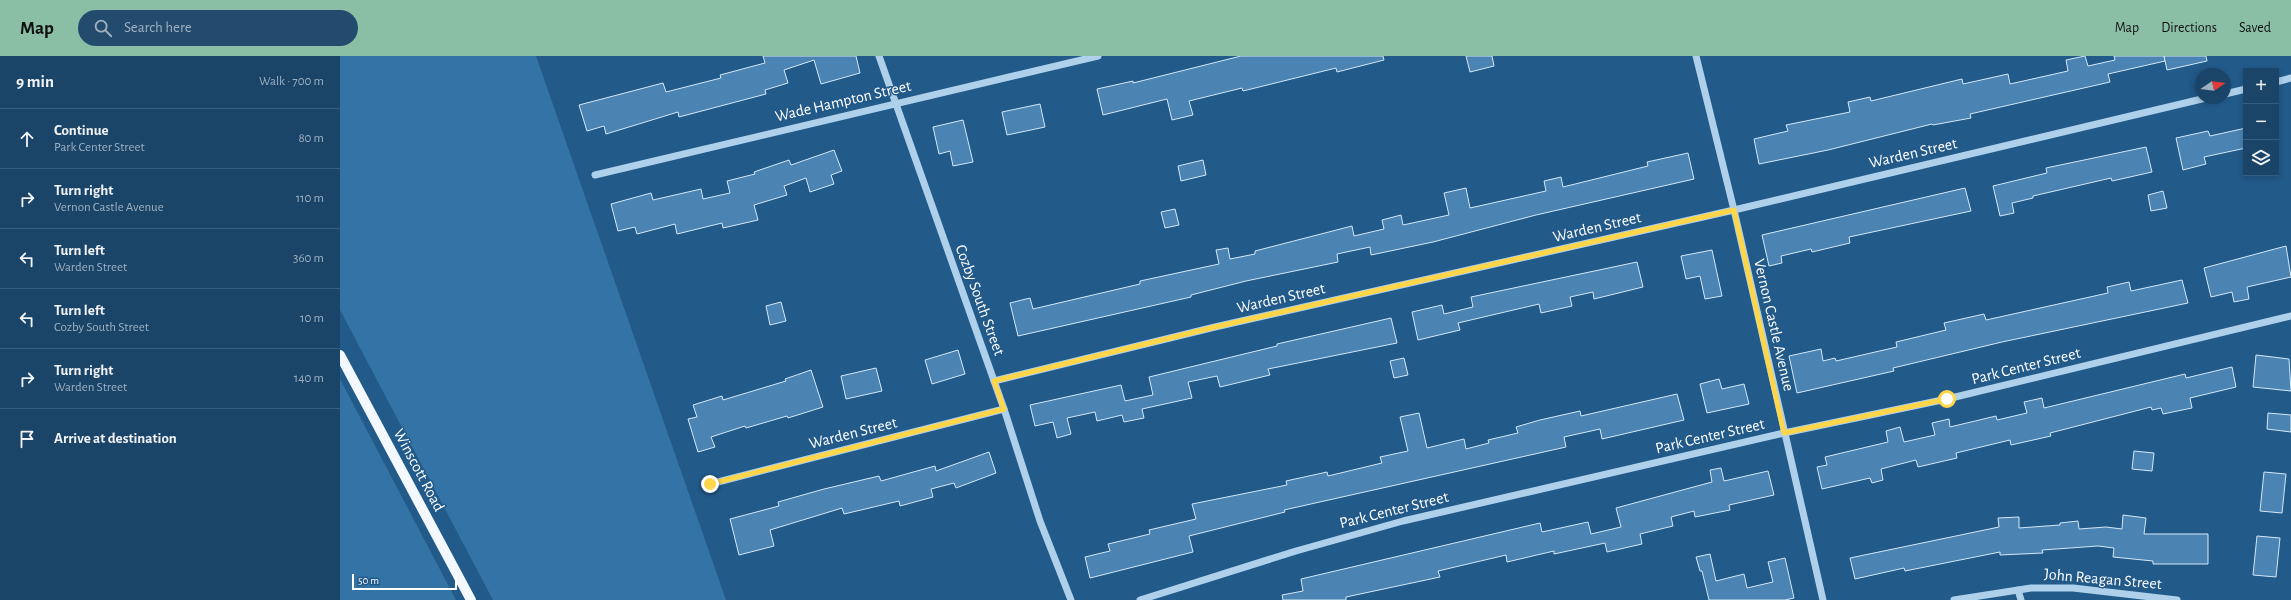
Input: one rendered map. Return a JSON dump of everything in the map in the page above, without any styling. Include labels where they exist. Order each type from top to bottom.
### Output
[{"type":"main road","name":"Winscott Road","points":[[340,355],[471,600]]},
{"type":"street","name":"Cozby South Street","points":[[878,56],[1004,409],[1040,521],[1071,600]]},
{"type":"street","name":"Wade Hampton Street","points":[[595,174],[1098,56]]},
{"type":"street","name":"Vernon Castle Avenue","points":[[1696,56],[1734,210],[1823,600]]},
{"type":"street","points":[[2279,81],[2291,78]]},
{"type":"street","points":[[2231,93],[2243,90]]},
{"type":"street","name":"Warden Street","points":[[994,381],[1215,327],[1734,210],[2195,101]]},
{"type":"street","name":"Park Center Street","points":[[1140,600],[1296,550],[1403,521],[1784,433],[1947,399],[2291,316]]},
{"type":"street","name":"Warden Street","points":[[710,484],[1004,409]]},
{"type":"street","name":"John Reagan Street","points":[[1954,600],[2018,590],[2073,588],[2177,600]]},
{"type":"street","points":[[2018,590],[2022,600]]},
{"type":"shaded area","points":[[340,56],[536,56],[726,600],[493,600],[340,310]]},
{"type":"shaded area","points":[[340,379],[456,600],[340,600]]},
{"type":"building","points":[[763,56],[856,56],[860,73],[821,84],[814,60],[784,70],[788,83],[765,90],[766,94],[679,117],[678,112],[606,134],[604,126],[587,131],[579,105],[663,83],[666,92],[721,78],[720,75],[765,63]]},
{"type":"building","points":[[1241,56],[1383,56],[1384,60],[1337,72],[1336,68],[1243,91],[1242,88],[1189,101],[1193,115],[1172,120],[1167,99],[1103,115],[1097,89],[1133,81],[1133,83]]},
{"type":"building","points":[[1466,56],[1492,56],[1494,66],[1470,72]]},
{"type":"building","points":[[2085,56],[2088,66],[2115,60],[2114,56],[2164,56],[2165,61],[2108,74],[2110,82],[1970,114],[1971,118],[1932,124],[1828,150],[1759,164],[1754,139],[1788,131],[1786,125],[1850,112],[1848,102],[1870,97],[1871,101],[1962,79],[1963,84],[2008,74],[2010,84],[2068,71],[2066,60]]},
{"type":"building","points":[[2164,56],[2206,56],[2207,61],[2167,70]]},
{"type":"building","points":[[1040,104],[1045,127],[1007,135],[1002,112]]},
{"type":"building","points":[[963,120],[973,162],[953,166],[950,151],[939,154],[933,127]]},
{"type":"building","points":[[2243,129],[2243,149],[2204,157],[2206,164],[2183,170],[2176,138],[2208,131],[2210,136]]},
{"type":"building","points":[[2146,147],[2152,172],[2112,181],[2111,178],[2033,196],[2033,198],[2012,203],[2014,213],[2000,216],[1993,186],[2047,173],[2046,168]]},
{"type":"building","points":[[834,150],[842,171],[831,175],[834,184],[810,192],[806,178],[784,186],[787,195],[754,205],[758,220],[723,228],[722,223],[677,234],[675,224],[637,234],[635,227],[618,231],[611,204],[651,193],[653,200],[701,189],[703,199],[730,193],[727,181],[755,174],[754,172],[789,160],[791,165]]},
{"type":"building","points":[[1688,153],[1694,179],[1536,215],[1433,242],[1371,255],[1370,247],[1337,254],[1338,262],[1246,281],[1191,295],[1191,297],[1018,336],[1010,303],[1030,298],[1033,309],[1140,284],[1140,281],[1219,264],[1216,250],[1228,248],[1230,259],[1255,254],[1255,251],[1352,226],[1354,236],[1384,229],[1382,220],[1401,215],[1403,225],[1449,215],[1444,193],[1466,188],[1470,208],[1546,191],[1544,181],[1561,177],[1563,187],[1648,166],[1647,162]]},
{"type":"building","points":[[1203,160],[1206,175],[1181,181],[1178,166]]},
{"type":"building","points":[[1965,188],[1971,211],[1849,237],[1850,243],[1812,252],[1811,249],[1781,256],[1782,263],[1769,266],[1762,235]]},
{"type":"building","points":[[2163,191],[2167,208],[2151,211],[2148,195]]},
{"type":"building","points":[[1175,209],[1179,225],[1165,228],[1161,212]]},
{"type":"building","points":[[2286,246],[2291,277],[2247,287],[2249,299],[2234,302],[2232,292],[2211,297],[2204,268]]},
{"type":"building","points":[[1712,250],[1722,296],[1705,299],[1700,276],[1686,279],[1681,256]]},
{"type":"building","points":[[1637,262],[1643,287],[1594,299],[1593,292],[1570,297],[1572,306],[1541,313],[1539,304],[1458,323],[1460,330],[1418,340],[1412,312],[1442,305],[1444,314],[1473,307],[1471,297]]},
{"type":"building","points":[[2182,280],[2188,303],[2002,342],[1893,368],[1894,371],[1797,393],[1789,356],[1821,349],[1823,361],[1835,358],[1836,361],[1897,347],[1896,342],[1946,330],[1944,323],[1984,314],[1986,320],[2108,293],[2107,287],[2129,282],[2131,291]]},
{"type":"building","points":[[781,302],[786,321],[770,325],[766,306]]},
{"type":"building","points":[[1391,318],[1397,343],[1268,369],[1270,375],[1220,387],[1217,376],[1188,382],[1192,398],[1142,409],[1144,418],[1124,422],[1122,415],[1097,421],[1095,412],[1067,418],[1071,434],[1057,438],[1053,422],[1035,426],[1030,405],[1121,385],[1125,401],[1153,395],[1149,377],[1277,346],[1277,344]]},
{"type":"building","points":[[958,350],[965,374],[932,384],[925,360]]},
{"type":"building","points":[[2256,355],[2289,359],[2291,391],[2253,387]]},
{"type":"building","points":[[1404,358],[1408,375],[1394,378],[1390,361]]},
{"type":"building","points":[[2232,367],[2236,387],[2190,398],[2192,408],[2163,414],[2161,408],[2152,410],[2151,407],[2050,433],[2051,436],[2011,445],[2010,440],[1956,453],[1957,458],[1918,467],[1916,460],[1881,469],[1883,480],[1872,483],[1870,478],[1822,489],[1817,467],[1827,465],[1825,457],[1888,442],[1886,431],[1900,427],[1904,442],[1935,435],[1932,423],[1949,419],[1950,427],[1996,416],[1997,420],[2027,413],[2024,402],[2042,398],[2044,408],[2185,374],[2186,378]]},
{"type":"building","points":[[876,368],[882,391],[846,399],[841,376]]},
{"type":"building","points":[[811,370],[823,407],[788,418],[787,416],[746,428],[745,426],[711,437],[715,447],[698,452],[688,419],[697,417],[693,405],[722,396],[723,400],[786,381],[785,379]]},
{"type":"building","points":[[1719,379],[1722,389],[1744,384],[1749,404],[1707,413],[1700,384]]},
{"type":"building","points":[[1677,394],[1684,420],[1602,439],[1600,429],[1564,437],[1566,447],[1284,510],[1285,512],[1189,536],[1193,552],[1090,578],[1085,557],[1110,551],[1108,544],[1150,534],[1149,530],[1196,519],[1192,504],[1287,485],[1286,481],[1327,472],[1328,476],[1382,463],[1380,457],[1408,451],[1400,417],[1419,413],[1427,448],[1464,439],[1466,449],[1489,443],[1488,440],[1518,433],[1516,427],[1540,420],[1580,411],[1581,416]]},
{"type":"building","points":[[2268,413],[2291,415],[2291,432],[2267,429]]},
{"type":"building","points":[[2134,451],[2154,453],[2152,471],[2132,469]]},
{"type":"building","points":[[989,452],[996,473],[956,488],[954,483],[931,489],[933,497],[900,506],[899,501],[844,514],[842,508],[770,530],[774,546],[739,555],[730,519],[779,506],[778,502],[824,489],[879,476],[881,481],[935,466],[936,471]]},
{"type":"building","points":[[1721,468],[1724,481],[1768,471],[1774,495],[1729,505],[1730,510],[1695,517],[1694,511],[1671,517],[1673,526],[1640,534],[1642,544],[1607,552],[1605,543],[1554,554],[1554,551],[1507,562],[1506,555],[1438,571],[1440,577],[1346,597],[1346,600],[1283,600],[1282,595],[1303,591],[1301,579],[1540,523],[1542,532],[1588,522],[1591,534],[1621,527],[1616,508],[1712,482],[1710,470]]},
{"type":"building","points":[[2264,472],[2286,474],[2282,513],[2260,511]]},
{"type":"building","points":[[2123,515],[2146,518],[2144,534],[2208,534],[2208,564],[2153,564],[2153,561],[2113,557],[2114,548],[2098,546],[2042,550],[2043,553],[2000,555],[2000,552],[1905,571],[1904,568],[1855,579],[1850,558],[1999,527],[1998,518],[2019,517],[2019,528],[2060,525],[2060,523],[2078,521],[2079,529],[2106,527],[2122,529]]},
{"type":"building","points":[[2257,536],[2280,538],[2276,577],[2253,575]]},
{"type":"building","points":[[1710,554],[1716,581],[1744,574],[1747,588],[1773,582],[1768,562],[1785,558],[1794,598],[1785,600],[1709,600],[1702,571],[1700,571],[1696,557]]},
{"type":"route","points":[[710,484],[1004,409],[994,381],[1215,327],[1734,210],[1784,433],[1947,399]]}]
